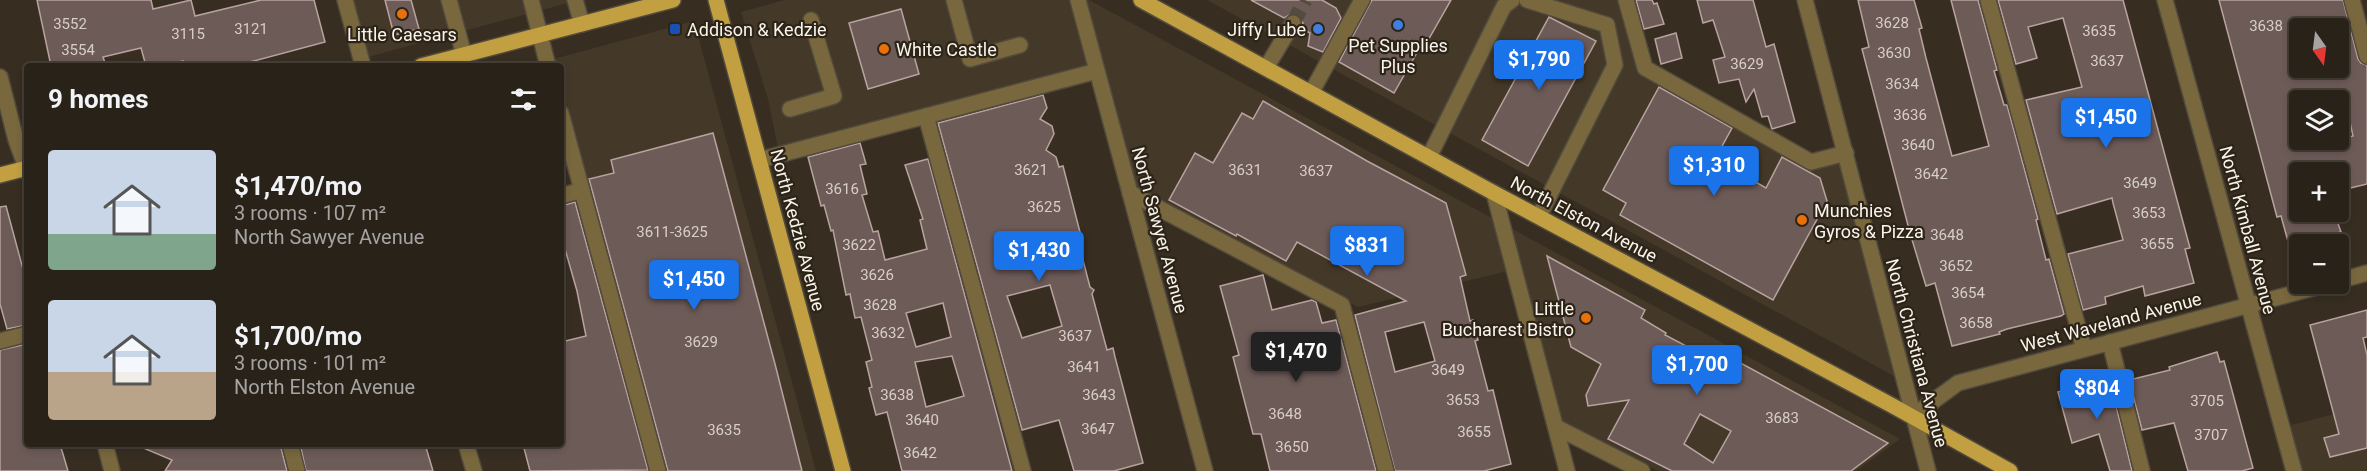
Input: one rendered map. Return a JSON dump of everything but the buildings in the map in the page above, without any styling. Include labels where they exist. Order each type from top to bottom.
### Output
[{"type":"main road","points":[[433,63],[652,3],[673,0]]},
{"type":"main road","name":"North Kedzie Avenue","points":[[716,0],[843,471]]},
{"type":"main road","name":"North Elston Avenue","points":[[1140,0],[1494,193],[1913,416],[2010,471]]},
{"type":"main road","points":[[0,175],[24,170]]},
{"type":"street","points":[[345,0],[362,63]]},
{"type":"street","points":[[449,0],[464,55]]},
{"type":"street","points":[[531,0],[547,63]]},
{"type":"street","points":[[575,0],[582,24]]},
{"type":"street","points":[[954,0],[970,59],[1020,45]]},
{"type":"street","name":"North Sawyer Avenue","points":[[1078,0],[1205,471]]},
{"type":"street","points":[[1311,93],[1362,0]]},
{"type":"street","points":[[1429,157],[1504,6],[1512,0]]},
{"type":"street","points":[[1527,0],[1607,25],[1615,65],[1539,216]]},
{"type":"street","points":[[1626,0],[1645,68],[1811,162],[1846,153]]},
{"type":"street","name":"North Christiana Avenue","points":[[1805,0],[1928,471]]},
{"type":"street","points":[[1988,0],[2084,349]]},
{"type":"street","name":"North Kimball Avenue","points":[[2165,0],[2294,471]]},
{"type":"street","points":[[2352,0],[2367,56]]},
{"type":"street","points":[[790,109],[834,96],[811,20]]},
{"type":"street","points":[[1266,68],[1293,23]]},
{"type":"street","points":[[759,160],[1097,71]]},
{"type":"street","points":[[0,77],[16,140],[24,161]]},
{"type":"street","points":[[926,116],[1023,471]]},
{"type":"street","points":[[564,124],[658,471]]},
{"type":"street","points":[[564,195],[582,190]]},
{"type":"street","points":[[1130,193],[1342,305],[1386,471]]},
{"type":"street","points":[[1494,193],[1567,471]]},
{"type":"street","points":[[2349,278],[2367,273]]},
{"type":"street","name":"West Waveland Avenue","points":[[1913,416],[1958,383],[2290,294]]},
{"type":"street","points":[[0,340],[24,335]]},
{"type":"street","points":[[2110,342],[2142,471]]},
{"type":"street","points":[[1556,427],[1642,471]]},
{"type":"street","points":[[106,447],[112,471]]},
{"type":"street","points":[[291,447],[297,471]]},
{"type":"street","points":[[467,447],[474,471]]},
{"type":"shaded area","points":[[349,0],[579,0],[364,58]]},
{"type":"shaded area","points":[[785,0],[1089,0],[1900,439],[1856,471],[1658,471],[1559,421],[1520,268],[1358,307],[1125,185],[1096,76],[780,158],[768,99],[741,12]]},
{"type":"shaded area","points":[[1207,0],[1622,0],[1641,70],[1809,165],[1844,157],[1903,381]]},
{"type":"shaded area","points":[[694,21],[816,471],[662,471],[564,111],[564,63],[551,63],[550,60]]},
{"type":"shaded area","points":[[2367,406],[2367,471],[2294,471],[2283,427]]},
{"type":"tunnel","points":[[1293,23],[1305,0]]},
{"type":"place","name":"Little Caesars","points":[[402,14]]},
{"type":"place","name":"Pet Supplies Plus","points":[[1398,25]]},
{"type":"place","name":"Addison & Kedzie","points":[[675,29]]},
{"type":"place","name":"Jiffy Lube","points":[[1318,29]]},
{"type":"place","name":"White Castle","points":[[884,49]]},
{"type":"place","name":"Munchies Gyros & Pizza","points":[[1802,220]]},
{"type":"place","name":"Little Bucharest Bistro","points":[[1586,318]]}]
